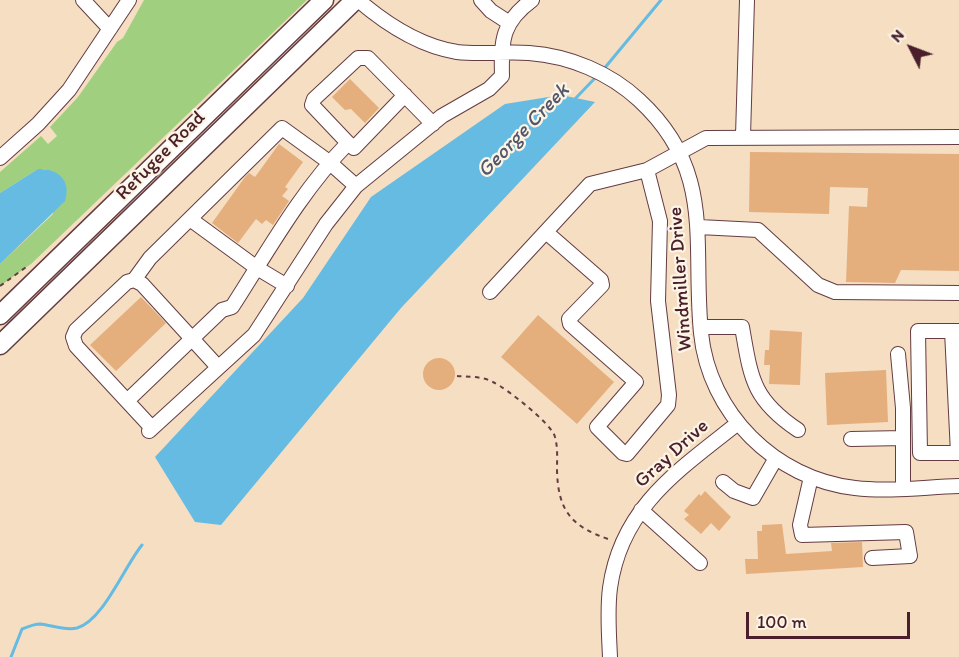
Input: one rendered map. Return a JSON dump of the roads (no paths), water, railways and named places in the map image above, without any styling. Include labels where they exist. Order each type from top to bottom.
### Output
[{"type":"main road","name":"Refugee Road","points":[[0,315],[324,0]]},
{"type":"main road","name":"Refugee Road","points":[[0,345],[356,0]]},
{"type":"street","points":[[83,0],[110,29]]},
{"type":"street","points":[[0,158],[38,124],[69,90],[129,0]]},
{"type":"street","name":"Windmiller Drive","points":[[356,0],[387,26],[423,42],[456,52],[529,53],[563,58],[601,73],[639,100],[669,134],[686,165],[699,227],[701,327],[704,351],[715,385],[738,423],[777,458],[811,477],[854,488],[959,486]]},
{"type":"street","points":[[481,0],[508,22]]},
{"type":"street","points":[[356,186],[329,162],[282,128],[150,258],[134,280],[128,282],[76,330],[73,337],[76,346],[127,400],[151,430],[217,366],[254,335],[326,224],[356,186],[433,123],[489,89],[502,76],[502,53],[508,22],[532,0]]},
{"type":"street","points":[[744,136],[747,0]]},
{"type":"street","points":[[351,145],[312,105],[314,99],[358,58],[368,58],[433,123]]},
{"type":"street","points":[[127,400],[222,310],[232,307],[299,202],[329,162],[405,95]]},
{"type":"street","points":[[490,291],[590,184],[647,170],[706,138],[744,136],[959,137]]},
{"type":"street","points":[[546,232],[601,280],[602,285],[569,319],[570,324],[636,382],[597,427],[623,453],[627,454],[668,405],[669,395],[658,301],[660,220],[647,170]]},
{"type":"street","points":[[190,219],[257,268],[287,286]]},
{"type":"street","points":[[699,227],[758,230],[818,285],[835,292],[959,293]]},
{"type":"street","points":[[134,280],[142,284],[217,366]]},
{"type":"street","points":[[701,327],[741,327],[751,379],[779,417],[798,430]]},
{"type":"street","points":[[918,331],[956,331],[958,453],[920,453],[918,331]]},
{"type":"street","points":[[898,354],[903,438],[903,488]]},
{"type":"street","name":"Gray Drive","points":[[610,657],[610,589],[622,543],[641,510],[675,473],[738,423]]},
{"type":"street","points":[[850,439],[903,438]]},
{"type":"street","points":[[723,482],[734,491],[753,498],[777,458]]},
{"type":"street","points":[[811,477],[800,525],[802,535],[906,532],[910,556],[872,558]]},
{"type":"street","points":[[641,510],[700,563]]},
{"type":"water","points":[[561,95],[595,102],[401,308],[221,525],[195,522],[155,457],[303,298],[371,197],[505,104]]},
{"type":"water","points":[[38,169],[57,173],[65,181],[67,194],[65,201],[0,264],[0,193]]},
{"type":"waterway","name":"George Creek","points":[[603,70],[661,0]]},
{"type":"waterway","name":"George Creek","points":[[574,100],[596,77]]},
{"type":"waterway","name":"George Creek","points":[[11,657],[22,629],[40,624],[72,629],[87,623],[104,604],[142,545]]}]
